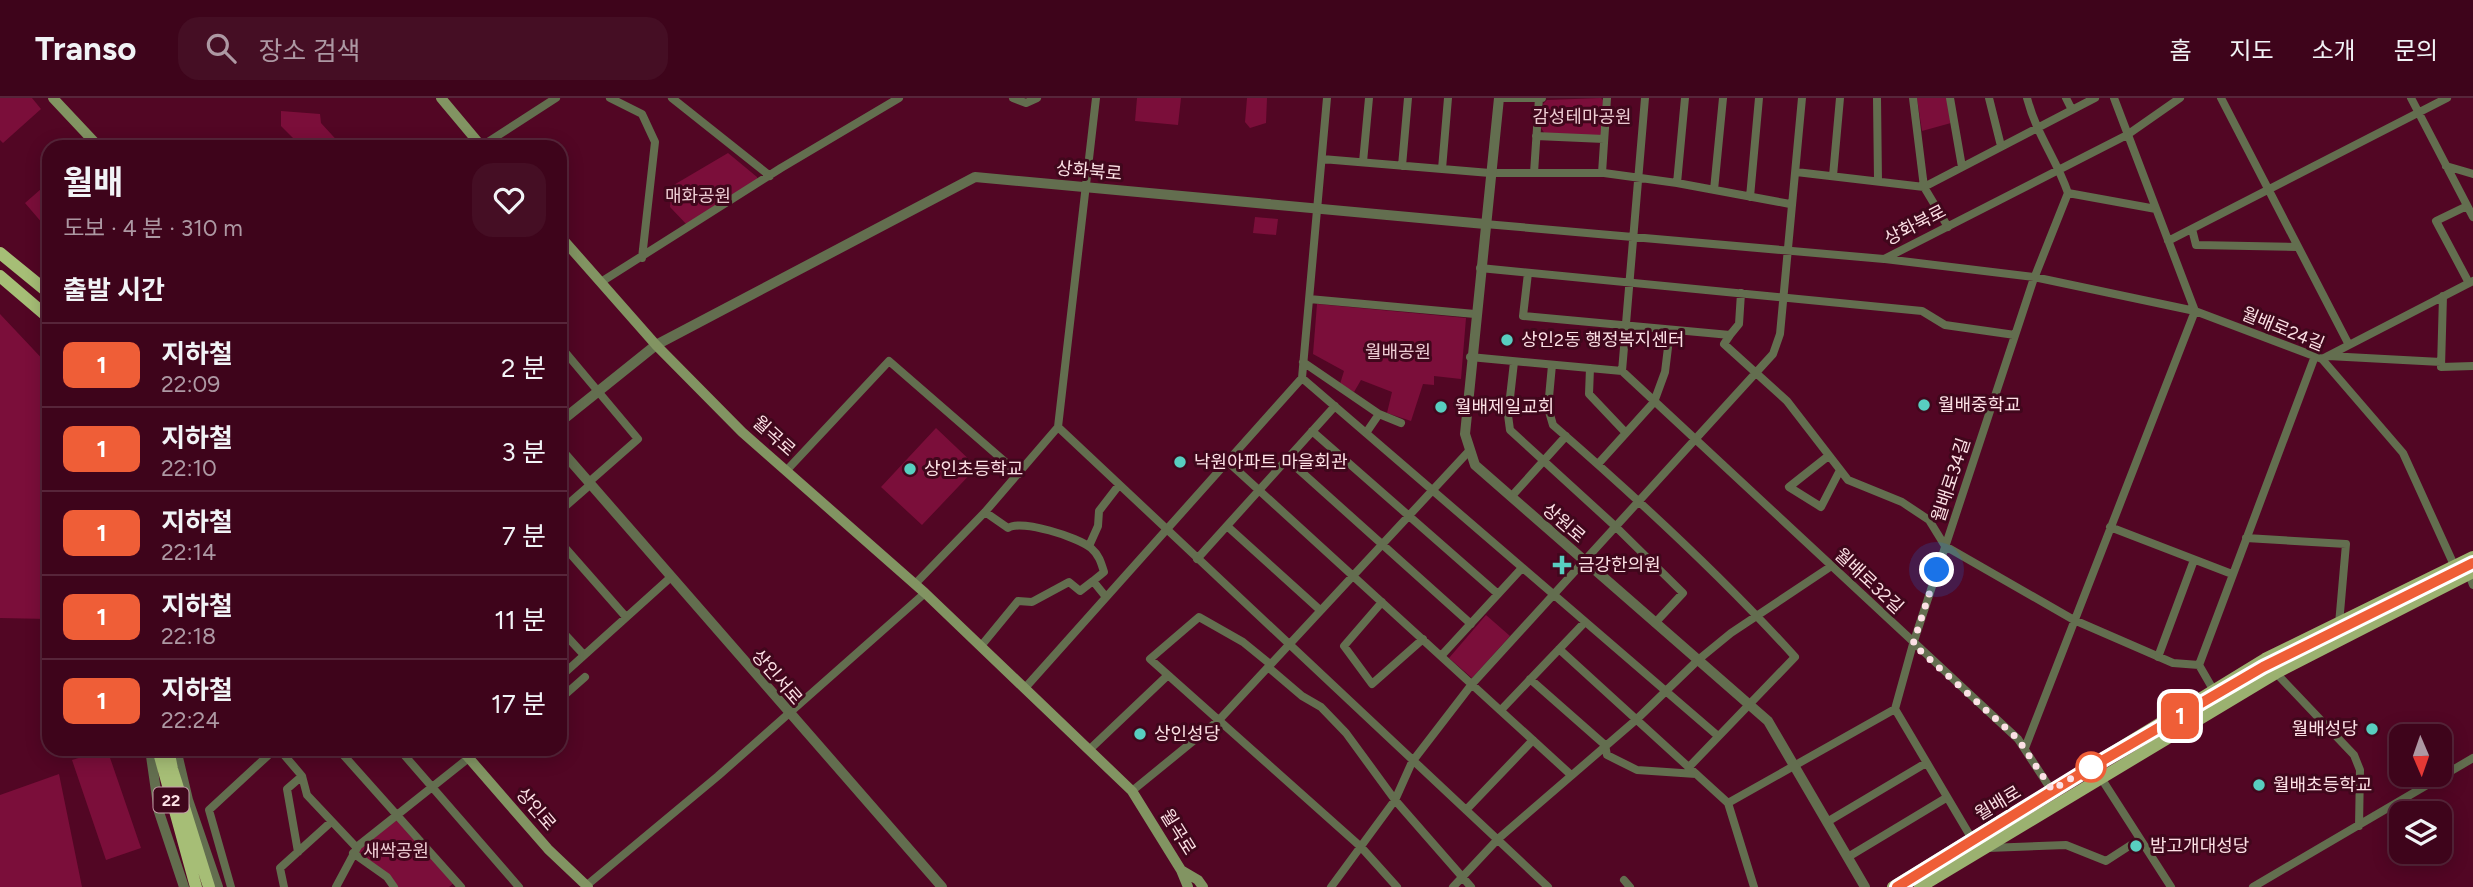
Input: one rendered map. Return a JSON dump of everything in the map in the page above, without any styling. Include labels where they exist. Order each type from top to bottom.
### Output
[{"type":"highway","points":[[0,253],[42,287]]},
{"type":"highway","points":[[0,276],[42,312]]},
{"type":"highway","name":"22","points":[[160,756],[191,850],[209,887]]},
{"type":"highway","name":"22","points":[[174,756],[195,887]]},
{"type":"main road","points":[[53,98],[92,140]]},
{"type":"main road","points":[[441,98],[475,140]]},
{"type":"main road","name":"월곡로","points":[[567,244],[656,345],[742,432],[925,593],[1132,791],[1181,870],[1188,887]]},
{"type":"main road","name":"월배로","points":[[1893,887],[2265,659],[2473,557]]},
{"type":"main road","name":"월배로","points":[[1920,887],[2276,673],[2472,577]]},
{"type":"main road","name":"상인로","points":[[467,756],[548,849],[588,886]]},
{"type":"main road","points":[[1180,887],[1181,870],[1198,880],[1203,887]]},
{"type":"main road","name":"월곡로","points":[[1181,870],[1196,887]]},
{"type":"street","points":[[492,140],[556,98]]},
{"type":"street","points":[[610,98],[642,114],[655,142],[642,258]]},
{"type":"street","points":[[672,98],[769,176]]},
{"type":"street","points":[[601,282],[899,98]]},
{"type":"street","points":[[1013,98],[1026,103],[1037,98]]},
{"type":"street","points":[[915,584],[985,512],[1058,427],[1096,98]]},
{"type":"street","points":[[1025,688],[1301,378],[1327,98]]},
{"type":"street","points":[[1363,162],[1369,98]]},
{"type":"street","points":[[1402,166],[1408,98]]},
{"type":"street","points":[[1442,169],[1448,98]]},
{"type":"street","points":[[1132,791],[1219,720],[1469,451],[1465,434],[1471,357],[1500,98],[1540,98],[1534,173]]},
{"type":"street","points":[[1602,173],[1607,98]]},
{"type":"street","points":[[1471,357],[1622,371],[1645,98]]},
{"type":"street","points":[[1677,183],[1685,98]]},
{"type":"street","points":[[1714,190],[1723,98]]},
{"type":"street","points":[[1750,197],[1759,98]]},
{"type":"street","points":[[1331,887],[1395,800],[1412,762],[1472,684],[1773,354],[1780,334],[1801,98]]},
{"type":"street","points":[[1833,176],[1840,98]]},
{"type":"street","points":[[1877,98],[1878,181]]},
{"type":"street","points":[[1913,98],[1924,187],[1948,227]]},
{"type":"street","points":[[1950,98],[1962,167]]},
{"type":"street","points":[[1989,98],[2001,146]]},
{"type":"street","points":[[2028,98],[2035,128],[2060,169],[2068,193],[2035,277]]},
{"type":"street","points":[[2066,98],[2072,110]]},
{"type":"street","points":[[1796,172],[1924,187],[2095,98]]},
{"type":"street","points":[[2025,748],[2195,311],[2115,98]]},
{"type":"street","name":"상화북로","points":[[567,416],[656,345],[975,177],[1634,240],[1884,259],[2127,135],[2180,98]]},
{"type":"street","points":[[2221,98],[2349,345]]},
{"type":"street","points":[[2411,98],[2473,218]]},
{"type":"street","points":[[2168,241],[2447,98]]},
{"type":"street","points":[[1536,136],[1604,139]]},
{"type":"street","points":[[1322,159],[1490,173],[1602,173],[1677,183],[1790,204]]},
{"type":"street","points":[[2446,166],[2473,174]]},
{"type":"street","points":[[2068,193],[2155,209]]},
{"type":"street","points":[[2214,691],[2199,665],[2246,538],[2321,357],[2471,282],[2436,221],[2467,206]]},
{"type":"street","points":[[2192,229],[2196,245],[2297,247]]},
{"type":"street","name":"월배로24길","points":[[1884,259],[2035,277],[2195,311],[2321,357],[2403,453],[2454,565]]},
{"type":"street","points":[[1480,268],[1922,311],[1945,325],[2015,335]]},
{"type":"street","points":[[1528,273],[1523,316],[1730,335]]},
{"type":"street","name":"월배로34길","points":[[1895,709],[1913,644],[2035,277]]},
{"type":"street","points":[[1741,293],[1739,324],[1724,344],[1787,401],[1827,457],[1848,480],[1902,502],[1929,520],[1945,546],[2074,620],[2173,663],[2199,665]]},
{"type":"street","points":[[2441,365],[2443,296]]},
{"type":"street","points":[[1309,299],[1475,314]]},
{"type":"street","points":[[1598,464],[1654,402],[1665,372],[1670,331]]},
{"type":"street","points":[[567,355],[638,439],[567,504]]},
{"type":"street","points":[[2321,357],[2473,366]]},
{"type":"street","points":[[786,471],[889,361],[1019,474]]},
{"type":"street","points":[[1303,362],[1378,414],[1401,423]]},
{"type":"street","points":[[1514,362],[1508,415],[1510,430],[1615,526],[1683,593],[1655,623]]},
{"type":"street","points":[[1552,365],[1548,408],[1553,425],[1639,500],[1758,615],[1794,657],[1689,767]]},
{"type":"street","points":[[1590,368],[1589,394],[1625,432]]},
{"type":"street","name":"월배로32길","points":[[1622,371],[1693,440],[2018,739],[2052,790]]},
{"type":"street","points":[[1301,378],[1718,736]]},
{"type":"street","points":[[1197,559],[1335,406]]},
{"type":"street","points":[[1366,433],[1378,414]]},
{"type":"street","points":[[1058,427],[1548,887]]},
{"type":"street","points":[[1312,431],[1497,594]]},
{"type":"street","points":[[1511,497],[1566,436]]},
{"type":"street","name":"상원로","points":[[1469,451],[1475,465],[1768,721],[1865,887]]},
{"type":"street","name":"상인서로","points":[[567,457],[788,714],[942,887]]},
{"type":"street","points":[[1827,457],[1789,487],[1821,507],[1839,472]]},
{"type":"street","points":[[1286,459],[1471,624]]},
{"type":"street","points":[[1227,461],[1570,774]]},
{"type":"street","points":[[1089,546],[1098,526],[1099,511],[1119,485]]},
{"type":"street","points":[[981,646],[1018,601],[1032,602],[1069,582],[1080,591],[1104,572],[1098,556],[1089,546],[1064,534],[1040,530],[1024,523],[1015,523],[1008,528],[985,512]]},
{"type":"street","points":[[1227,526],[1320,610]]},
{"type":"street","points":[[2110,527],[2232,574]]},
{"type":"street","points":[[2246,538],[2346,544],[2339,624]]},
{"type":"street","points":[[567,550],[626,617]]},
{"type":"street","points":[[2158,657],[2194,560]]},
{"type":"street","points":[[1453,887],[1498,839],[1570,774],[1637,719],[1698,660],[1758,615],[1830,567]]},
{"type":"street","points":[[1441,656],[1522,568]]},
{"type":"street","points":[[567,671],[671,577]]},
{"type":"street","points":[[1093,581],[1106,597]]},
{"type":"street","points":[[588,886],[925,593]]},
{"type":"street","points":[[1382,602],[1344,646],[1372,684],[1423,639]]},
{"type":"street","points":[[1397,887],[1361,847],[1150,659],[1199,617],[1243,642],[1302,696],[1321,707],[1346,733],[1395,800],[1471,887]]},
{"type":"street","points":[[1501,710],[1585,622]]},
{"type":"street","points":[[567,637],[584,655]]},
{"type":"street","points":[[1559,649],[1728,803],[1754,887]]},
{"type":"street","points":[[2276,673],[2354,755],[2360,770],[2359,826]]},
{"type":"street","points":[[1089,750],[1168,675]]},
{"type":"street","points":[[567,693],[585,677]]},
{"type":"street","points":[[1530,679],[1605,745],[1607,755],[1637,770],[1696,774]]},
{"type":"street","points":[[1728,803],[1793,764],[1895,709],[1972,839]]},
{"type":"street","points":[[1466,810],[1533,740]]},
{"type":"street","points":[[151,756],[159,812],[184,887]]},
{"type":"street","points":[[152,764],[163,756]]},
{"type":"street","points":[[175,756],[218,887]]},
{"type":"street","points":[[231,887],[209,810],[269,756]]},
{"type":"street","points":[[283,756],[302,776],[307,795],[355,851],[387,877],[394,887]]},
{"type":"street","points":[[345,756],[461,887]]},
{"type":"street","points":[[405,756],[519,887]]},
{"type":"street","points":[[336,887],[355,851],[398,813],[473,756]]},
{"type":"street","points":[[2253,887],[2473,758]]},
{"type":"street","points":[[1827,822],[1927,763]]},
{"type":"street","points":[[298,852],[287,789],[302,776]]},
{"type":"street","points":[[2101,778],[2171,887]]},
{"type":"street","points":[[1848,857],[1947,798]]},
{"type":"street","points":[[284,887],[280,868],[331,822]]},
{"type":"street","points":[[1984,848],[2066,845],[2106,861],[2140,839]]},
{"type":"green space","points":[[0,98],[32,98],[41,109],[3,143],[0,140]]},
{"type":"green space","points":[[1137,98],[1181,98],[1178,125],[1135,121]]},
{"type":"green space","points":[[1247,98],[1267,98],[1266,123],[1250,128],[1245,122]]},
{"type":"green space","name":"감성테마공원","points":[[1601,98],[1604,101],[1603,134],[1599,137],[1545,134],[1541,128],[1543,104],[1547,100]]},
{"type":"green space","points":[[1917,98],[1947,98],[1951,123],[1922,131]]},
{"type":"green space","points":[[281,111],[320,114],[321,123],[337,140],[295,140],[281,126]]},
{"type":"green space","name":"매화공원","points":[[728,153],[757,177],[758,184],[689,227],[670,207],[672,186]]},
{"type":"green space","points":[[42,188],[42,223],[25,203]]},
{"type":"green space","points":[[1255,217],[1278,219],[1276,235],[1253,233]]},
{"type":"green space","name":"월배공원","points":[[1317,304],[1466,318],[1461,379],[1434,376],[1434,385],[1423,384],[1411,421],[1387,413],[1392,392],[1361,380],[1354,392],[1340,384],[1344,371],[1313,354]]},
{"type":"green space","points":[[0,314],[42,359],[42,619],[0,618]]},
{"type":"green space","points":[[936,428],[977,467],[922,525],[881,487]]},
{"type":"green space","points":[[1486,615],[1510,636],[1472,678],[1449,658]]},
{"type":"green space","points":[[85,756],[109,756],[141,848],[106,860],[72,760]]},
{"type":"green space","points":[[59,774],[82,887],[0,887],[0,795]]},
{"type":"green space","name":"새싹공원","points":[[398,813],[456,881],[449,887],[394,887],[353,853]]},
{"type":"metro line","name":"1","points":[[1897,887],[2093,766],[2263,667],[2473,563]]},
{"type":"place","name":"상인2동 행정복지센터","points":[[1507,340]]},
{"type":"place","name":"월배중학교","points":[[1924,405]]},
{"type":"place","name":"월배제일교회","points":[[1441,407]]},
{"type":"place","name":"낙원아파트 마을회관","points":[[1180,462]]},
{"type":"place","name":"상인초등학교","points":[[910,469]]},
{"type":"place","name":"금강한의원","points":[[1562,565]]},
{"type":"place","name":"월배성당","points":[[2372,729]]},
{"type":"place","name":"상인성당","points":[[1140,734]]},
{"type":"place","name":"월배초등학교","points":[[2259,785]]},
{"type":"place","name":"밤고개대성당","points":[[2136,846]]},
{"type":"route","points":[[1937,570],[1913,644],[2018,739],[2052,790],[2098,762],[2091,767]]}]
